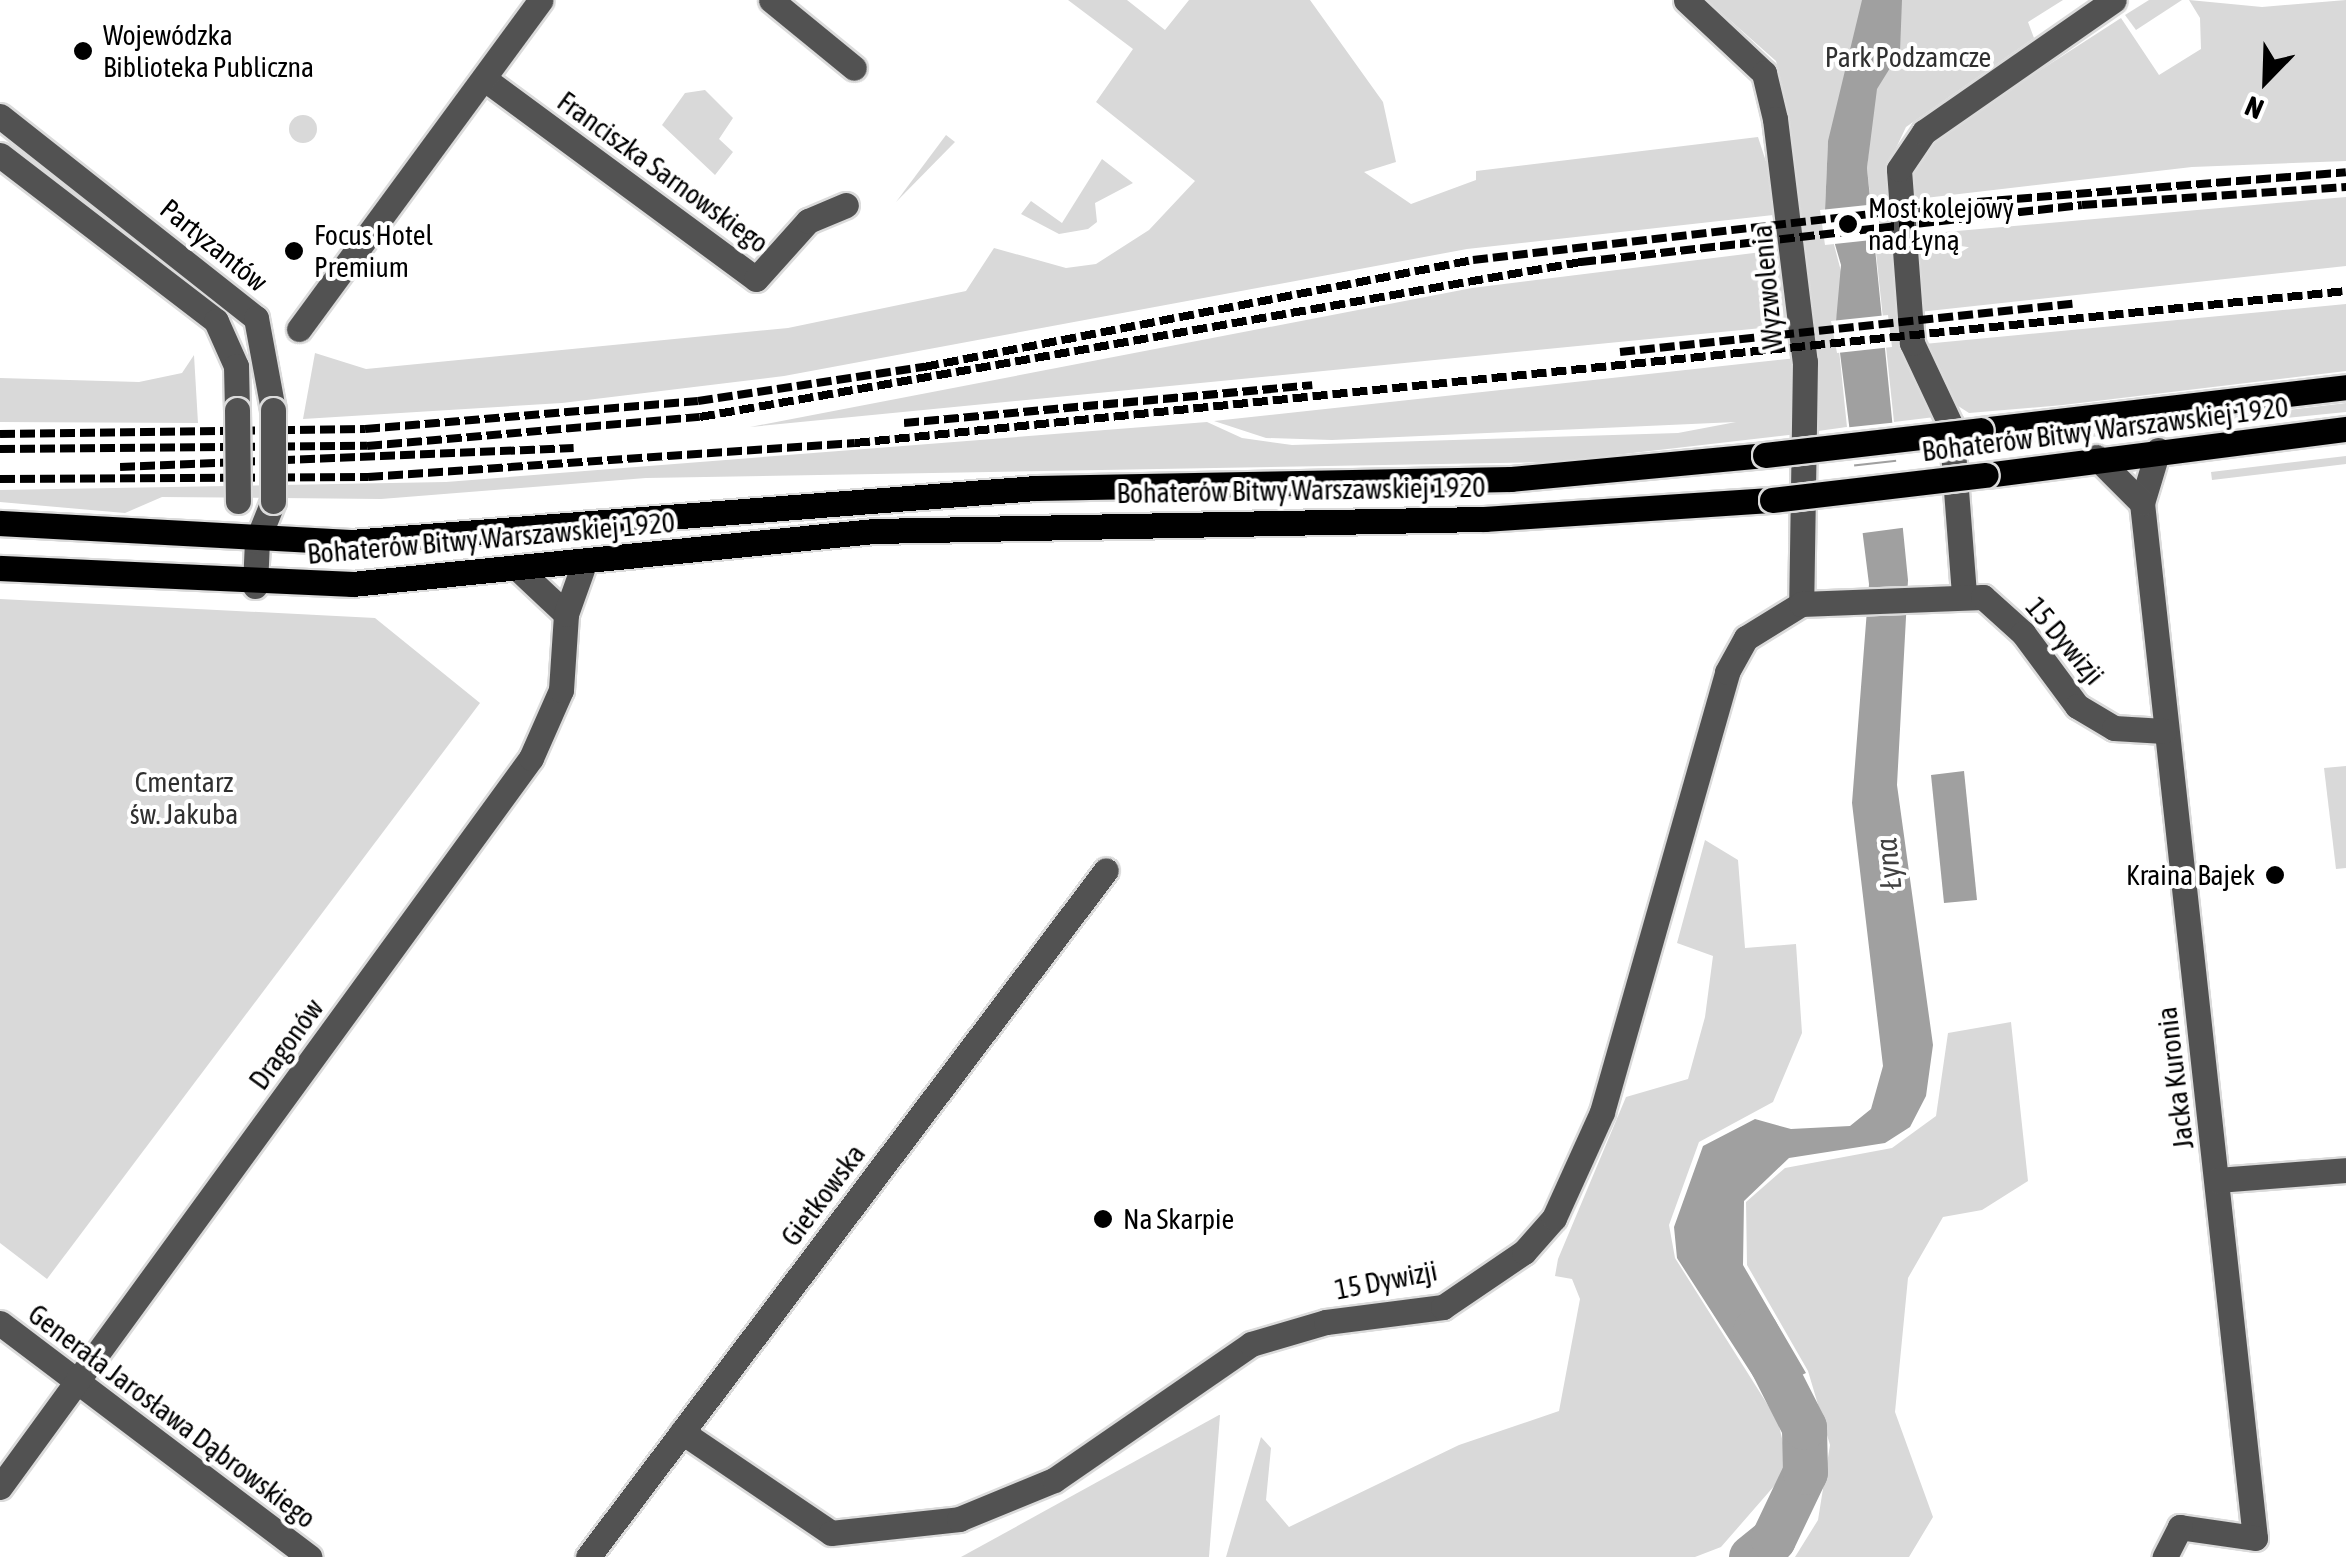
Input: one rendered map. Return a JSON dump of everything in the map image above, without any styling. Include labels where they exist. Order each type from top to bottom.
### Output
[{"type":"main road","name":"Bohaterów Bitwy Warszawskiej 1920","points":[[0,523],[257,541],[372,541],[1036,488],[1511,480],[1765,455],[2346,387]]},
{"type":"main road","name":"Bohaterów Bitwy Warszawskiej 1920","points":[[0,568],[255,586],[518,568],[874,531],[1485,519],[1772,500],[2346,428]]},
{"type":"street","points":[[272,372],[299,329],[486,80],[541,0]]},
{"type":"street","points":[[772,0],[854,68]]},
{"type":"street","name":"Wyzwolenia","points":[[1686,0],[1764,73],[1790,202],[1805,380],[1802,604]]},
{"type":"street","points":[[1802,604],[1964,594],[1965,542],[1951,426],[1912,343],[1898,221],[1899,169],[1924,132],[2114,0]]},
{"type":"street","name":"Franciszka Sarnowskiego","points":[[486,80],[756,278],[808,222],[846,205]]},
{"type":"street","name":"Partyzantów","points":[[0,116],[256,318],[272,372],[273,500],[257,541],[255,586]]},
{"type":"street","name":"Partyzantów","points":[[0,155],[216,321],[236,366],[238,501],[257,541]]},
{"type":"street","points":[[256,318],[299,329]]},
{"type":"street","name":"Jacka Kuronia","points":[[2158,450],[2142,503],[2255,1538],[2180,1526],[2164,1557]]},
{"type":"street","points":[[2096,458],[2142,503]]},
{"type":"street","name":"Dragonów","points":[[0,1488],[530,758],[561,690],[566,614],[585,562]]},
{"type":"street","points":[[518,568],[566,614]]},
{"type":"street","name":"15 Dywizji","points":[[1964,594],[1983,597],[2023,633],[2077,706],[2114,728],[2164,731]]},
{"type":"street","name":"15 Dywizji","points":[[682,1432],[831,1533],[959,1519],[1054,1480],[1251,1344],[1326,1322],[1443,1307],[1524,1252],[1554,1218],[1602,1112],[1727,672],[1746,638],[1802,604]]},
{"type":"street","name":"Gietkowska","points":[[588,1557],[1106,870]]},
{"type":"street","points":[[2217,1180],[2346,1170]]},
{"type":"street","name":"Generała Jarosława Dąbrowskiego","points":[[0,1323],[309,1557]]},
{"type":"green space","points":[[1068,0],[1127,0],[1165,30],[1189,0],[1310,0],[1383,102],[1396,162],[1364,172],[1411,204],[1476,180],[1476,171],[1758,137],[1783,214],[1467,249],[784,376],[562,403],[303,419],[315,353],[366,369],[788,328],[966,291],[994,248],[1066,268],[1096,264],[1149,230],[1195,181],[1096,102],[1133,49]]},
{"type":"green space","name":"Park Podzamcze","points":[[1707,0],[2063,0],[2028,22],[2034,38],[1906,127],[1887,167],[1904,351],[1935,417],[1894,422],[1867,168],[1873,104],[1828,141],[1825,210],[1843,279],[1836,321],[1847,427],[1818,431],[1783,88],[1776,61]]},
{"type":"green space","points":[[2149,0],[2182,0],[2136,30],[2125,15]]},
{"type":"green space","points":[[2189,0],[2262,7],[2346,0],[2346,161],[2192,167],[1908,200],[1911,169],[1931,141],[2121,18],[2159,75],[2201,49],[2200,18]]},
{"type":"green space","points":[[705,90],[733,118],[719,139],[733,152],[715,175],[662,125],[685,93]]},
{"type":"green space","points":[[303,115],[313,119],[317,129],[313,139],[303,143],[293,139],[289,129],[293,119]]},
{"type":"green space","points":[[946,135],[955,142],[896,202]]},
{"type":"green space","points":[[1102,159],[1133,183],[1095,203],[1097,222],[1088,229],[1059,234],[1021,214],[1031,201],[1062,223]]},
{"type":"green space","points":[[2346,197],[2346,266],[1919,312],[1911,235]]},
{"type":"green space","points":[[1786,249],[1793,325],[750,427],[1472,288]]},
{"type":"green space","points":[[2346,304],[2346,371],[2063,405],[1969,413],[1952,402],[1924,344]]},
{"type":"green space","points":[[194,355],[198,423],[0,422],[0,378],[139,382],[182,373]]},
{"type":"green space","points":[[1797,358],[1797,434],[1555,462],[646,478],[381,499],[162,497],[125,513],[0,502],[0,490],[446,482],[1207,422],[1242,438],[1292,445],[1678,433],[1736,422],[1332,440],[1266,438],[1214,421]]},
{"type":"green space","points":[[2346,403],[2346,412],[1999,446],[2045,439]]},
{"type":"green space","points":[[2346,456],[2346,464],[2212,480],[2211,472]]},
{"type":"green space","name":"Cmentarz św. Jakuba","points":[[0,599],[375,618],[480,703],[47,1279],[0,1243]]},
{"type":"green space","points":[[2346,766],[2346,868],[2336,869],[2324,768]]},
{"type":"green space","points":[[1705,840],[1738,860],[1745,948],[1796,944],[1802,1033],[1773,1102],[1699,1142],[1669,1225],[1675,1258],[1778,1421],[1789,1469],[1721,1547],[1695,1557],[1226,1557],[1261,1437],[1271,1448],[1266,1500],[1289,1527],[1459,1445],[1559,1411],[1580,1299],[1572,1279],[1555,1276],[1558,1259],[1626,1097],[1688,1079],[1705,1017],[1713,956],[1677,943]]},
{"type":"green space","points":[[2011,1022],[2028,1181],[1982,1210],[1943,1217],[1908,1278],[1895,1412],[1933,1517],[1909,1557],[1795,1557],[1818,1520],[1830,1445],[1808,1371],[1747,1265],[1746,1202],[1785,1168],[1892,1148],[1936,1116],[1948,1033]]},
{"type":"green space","points":[[1219,1415],[1209,1557],[961,1557]]},
{"type":"water","points":[[1862,0],[1902,0],[1900,52],[1877,89],[1867,168],[1908,580],[1897,785],[1933,1045],[1926,1096],[1910,1127],[1885,1143],[1789,1158],[1744,1201],[1743,1265],[1806,1373],[1764,1393],[1677,1258],[1674,1227],[1703,1146],[1755,1119],[1791,1129],[1850,1126],[1871,1109],[1883,1066],[1852,803],[1869,584],[1836,321],[1841,265],[1825,210],[1828,141]]},
{"type":"water","points":[[1964,771],[1977,900],[1944,903],[1931,775]]},
{"type":"pier","points":[[1877,204],[1881,239],[1825,245],[1820,210]]},
{"type":"pier","points":[[1888,315],[1892,347],[1837,353],[1831,321]]},
{"type":"pier","points":[[1899,422],[1903,459],[1849,465],[1842,428]]},
{"type":"pier","points":[[1903,461],[1909,527],[1856,534],[1850,467]]},
{"type":"waterway","name":"Łyna","points":[[1751,1557],[1773,1539],[1805,1472],[1804,1427],[1755,1331]]},
{"type":"railway","points":[[1977,202],[2346,172]]},
{"type":"railway","points":[[0,449],[367,446],[700,417],[1581,262],[2082,205],[2346,187]]},
{"type":"railway","points":[[0,434],[365,429],[698,401],[924,367],[1473,260],[1928,207]]},
{"type":"railway","points":[[0,479],[368,477],[855,443],[2346,291]]},
{"type":"railway","points":[[1620,352],[2072,304]]},
{"type":"railway","points":[[904,423],[1312,385]]},
{"type":"railway","points":[[120,467],[574,448]]},
{"type":"place","name":"Wojewódzka Biblioteka Publiczna","points":[[83,51]]},
{"type":"place","name":"Most kolejowy nad Łyną","points":[[1848,224]]},
{"type":"place","name":"Focus Hotel Premium","points":[[294,251]]},
{"type":"place","name":"Kraina Bajek","points":[[2275,875]]},
{"type":"place","name":"Na Skarpie","points":[[1103,1219]]}]
